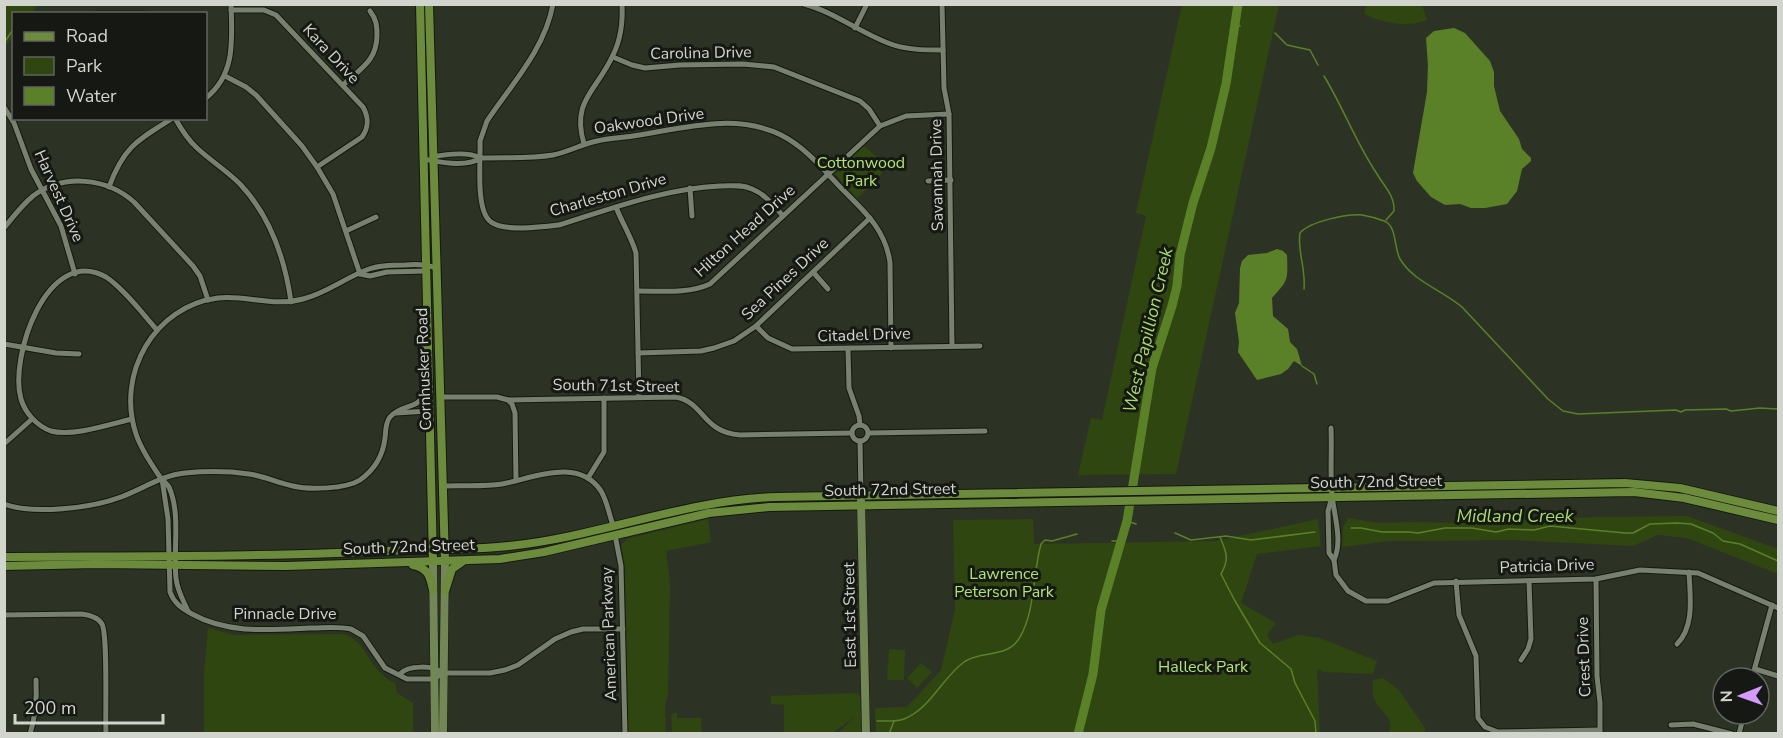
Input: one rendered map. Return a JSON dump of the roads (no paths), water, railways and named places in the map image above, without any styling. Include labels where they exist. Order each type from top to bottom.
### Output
[{"type":"main road","name":"Cornhusker Road","points":[[420,4],[436,268],[445,549],[443,734]]},
{"type":"main road","name":"Cornhusker Road","points":[[429,4],[426,268],[435,734]]},
{"type":"main road","points":[[428,313],[433,350],[434,391],[440,397]]},
{"type":"main road","points":[[407,550],[421,544],[427,535],[425,433],[429,411]]},
{"type":"main road","name":"South 72nd Street","points":[[4,557],[286,566],[507,559],[544,552],[659,518],[674,511],[741,499],[861,500],[1332,493],[1637,483],[1680,488],[1779,511]]},
{"type":"main road","name":"South 72nd Street","points":[[1332,493],[1648,493],[1684,498],[1779,520]]},
{"type":"main road","name":"South 72nd Street","points":[[4,566],[506,547],[723,511],[861,500]]},
{"type":"main road","name":"East 1st Street","points":[[861,500],[866,734]]},
{"type":"main road","points":[[444,525],[450,540],[472,548]]},
{"type":"main road","points":[[445,591],[452,569],[465,561]]},
{"type":"main road","points":[[397,562],[420,567],[426,571],[431,578],[433,590]]},
{"type":"street","name":"Charleston Drive","points":[[553,4],[549,23],[537,48],[486,121],[480,141],[482,210],[491,223],[500,227],[559,225],[668,192],[690,188],[738,186],[748,187],[767,199],[783,216]]},
{"type":"street","points":[[584,144],[579,121],[581,109],[586,97],[613,57],[621,32],[622,4]]},
{"type":"street","points":[[804,4],[890,44],[906,48],[943,50]]},
{"type":"street","points":[[855,28],[867,4]]},
{"type":"street","name":"Savannah Drive","points":[[942,4],[944,88],[949,114],[951,180],[952,346]]},
{"type":"street","points":[[207,97],[225,76],[231,53],[231,7]]},
{"type":"street","name":"Kara Drive","points":[[231,7],[264,10],[276,15],[363,107],[368,122],[362,137],[317,167]]},
{"type":"street","points":[[343,85],[376,51],[377,26],[370,11]]},
{"type":"street","name":"Carolina Drive","points":[[613,57],[645,68],[743,64],[774,67],[860,101],[869,109],[880,126]]},
{"type":"street","points":[[225,76],[256,95],[302,146],[317,167],[333,195],[360,274]]},
{"type":"street","name":"Harvest Drive","points":[[4,107],[12,120]]},
{"type":"street","name":"Hilton Head Drive","points":[[638,291],[699,289],[710,284],[880,126],[906,116],[949,114]]},
{"type":"street","name":"Harvest Drive","points":[[12,120],[31,169],[61,226],[75,273]]},
{"type":"street","points":[[109,187],[117,164],[129,149],[171,120]]},
{"type":"street","points":[[176,120],[197,148],[240,185],[258,206],[271,230],[287,275],[291,302]]},
{"type":"street","name":"Oakwood Drive","points":[[429,159],[445,163],[474,162],[481,158],[537,158],[611,138],[688,126],[748,125],[762,127],[791,140],[804,150],[878,226],[888,250],[891,348]]},
{"type":"street","points":[[928,181],[951,180]]},
{"type":"street","points":[[4,228],[26,203],[42,191],[64,183],[102,184],[134,202],[193,266],[200,276],[208,300]]},
{"type":"street","points":[[690,188],[692,216]]},
{"type":"street","points":[[616,207],[636,252],[639,397]]},
{"type":"street","points":[[346,231],[376,217]]},
{"type":"street","name":"Sea Pines Drive","points":[[638,353],[684,352],[714,348],[734,341],[756,326],[870,218]]},
{"type":"street","points":[[157,330],[105,277],[92,273],[75,273],[54,284],[35,313],[23,348],[20,398],[32,419],[51,431],[69,432],[132,419],[130,387],[134,368],[144,347],[157,330],[190,306],[208,300],[231,297],[267,302],[291,302],[311,297],[368,269],[386,265],[436,268]]},
{"type":"street","points":[[813,272],[828,289]]},
{"type":"street","points":[[4,504],[24,509],[83,507],[119,498],[183,473],[236,472],[258,475],[292,486],[347,485],[360,480],[376,464],[384,446],[387,422],[394,413],[402,408],[416,404],[423,395],[423,350],[428,313]]},
{"type":"street","name":"Citadel Drive","points":[[756,326],[768,338],[792,349],[980,346]]},
{"type":"street","points":[[4,344],[56,353],[79,354]]},
{"type":"street","points":[[848,349],[849,388],[860,424]]},
{"type":"street","name":"South 71st Street","points":[[440,397],[497,397],[508,400],[683,398],[695,406],[711,425],[734,435],[852,433]]},
{"type":"street","points":[[442,486],[498,484],[562,471],[573,472],[588,478],[604,452],[604,398]]},
{"type":"street","points":[[508,400],[515,412],[516,481]]},
{"type":"street","points":[[394,413],[429,411]]},
{"type":"street","points":[[4,444],[32,419]]},
{"type":"street","name":"Pinnacle Drive","points":[[132,419],[142,447],[168,486],[173,507],[172,561],[177,585],[189,613],[206,622],[231,628],[351,629],[363,636],[385,668],[407,679],[434,678]]},
{"type":"street","points":[[860,424],[866,427],[868,433],[867,439],[860,441],[855,440],[852,433],[854,427],[860,424]]},
{"type":"street","name":"Patricia Drive","points":[[1331,428],[1332,493],[1328,511],[1329,554],[1334,561],[1336,575],[1348,591],[1366,601],[1388,601],[1434,583],[1596,579],[1640,570],[1689,572],[1711,577],[1779,608]]},
{"type":"street","points":[[868,433],[985,431]]},
{"type":"street","points":[[860,441],[861,500]]},
{"type":"street","name":"American Parkway","points":[[588,478],[601,492],[614,530],[621,566],[625,734]]},
{"type":"street","points":[[1677,644],[1684,636],[1689,624],[1689,572]]},
{"type":"street","name":"Crest Drive","points":[[1596,579],[1600,732]]},
{"type":"street","points":[[1521,660],[1531,639],[1529,580]]},
{"type":"street","points":[[1456,582],[1459,615],[1476,656],[1477,713],[1485,727],[1503,732],[1600,732]]},
{"type":"street","points":[[1756,666],[1772,605]]},
{"type":"street","points":[[4,615],[90,615],[99,620],[103,627],[106,734]]},
{"type":"street","points":[[400,674],[406,669],[434,668],[442,673],[490,673],[505,670],[518,665],[555,639],[571,632],[583,629],[623,628]]},
{"type":"street","points":[[434,678],[442,673]]},
{"type":"street","points":[[30,734],[36,709],[36,680]]},
{"type":"street","points":[[1671,725],[1693,724],[1732,734]]},
{"type":"water","points":[[1454,28],[1465,33],[1490,61],[1500,111],[1519,139],[1522,149],[1531,158],[1531,161],[1522,169],[1517,191],[1507,204],[1485,208],[1471,208],[1460,204],[1445,205],[1431,197],[1413,173],[1427,92],[1426,38],[1434,31]]},
{"type":"water","points":[[1277,249],[1287,255],[1287,270],[1286,280],[1272,298],[1273,316],[1288,329],[1290,342],[1297,349],[1302,366],[1294,361],[1281,374],[1257,380],[1238,352],[1235,313],[1239,303],[1240,268],[1242,261],[1248,255],[1267,253]]},
{"type":"waterway","name":"West Papillion Creek","points":[[1078,734],[1093,674],[1101,610],[1127,521],[1152,368],[1172,306],[1177,286],[1180,255],[1193,203],[1211,148],[1226,84],[1238,4]]},
{"type":"waterway","name":"West Papillion Creek","points":[[1235,23],[1240,26]]},
{"type":"waterway","points":[[4,43],[12,31]]},
{"type":"waterway","points":[[1275,33],[1287,45],[1310,50],[1318,65]]},
{"type":"waterway","points":[[1324,76],[1369,162],[1391,196],[1394,211],[1386,220]]},
{"type":"waterway","points":[[1304,289],[1300,233],[1312,225],[1329,219],[1355,215],[1370,217],[1384,221],[1391,227],[1398,255],[1406,267],[1420,280],[1462,307],[1548,399],[1563,411],[1578,414],[1778,409]]},
{"type":"waterway","points":[[1302,366],[1314,374],[1317,384]]},
{"type":"waterway","name":"Midland Creek","points":[[1127,521],[1136,524]]},
{"type":"waterway","name":"Midland Creek","points":[[1351,528],[1418,533],[1445,528],[1472,528],[1496,532],[1509,529],[1534,530],[1550,526],[1633,533],[1650,524],[1691,524],[1713,533],[1723,541],[1740,544],[1778,561]]},
{"type":"waterway","name":"Midland Creek","points":[[1175,533],[1191,540],[1226,536],[1251,540],[1315,532]]},
{"type":"waterway","points":[[877,721],[898,721],[913,714],[929,701],[949,676],[964,662],[971,658],[1001,651],[1015,644],[1025,627],[1028,616],[1041,544],[1045,540],[1052,541],[1077,534]]},
{"type":"waterway","points":[[1220,537],[1226,555],[1221,574],[1260,643],[1291,669],[1295,683],[1315,721],[1316,734]]},
{"type":"waterway","points":[[1112,541],[1121,541]]},
{"type":"waterway","points":[[889,734],[894,721]]},
{"type":"park label","name":"Cottonwood Park","points":[[861,172]]},
{"type":"park label","name":"Lawrence Peterson Park","points":[[1004,583]]},
{"type":"park label","name":"Halleck Park","points":[[1203,667]]}]
